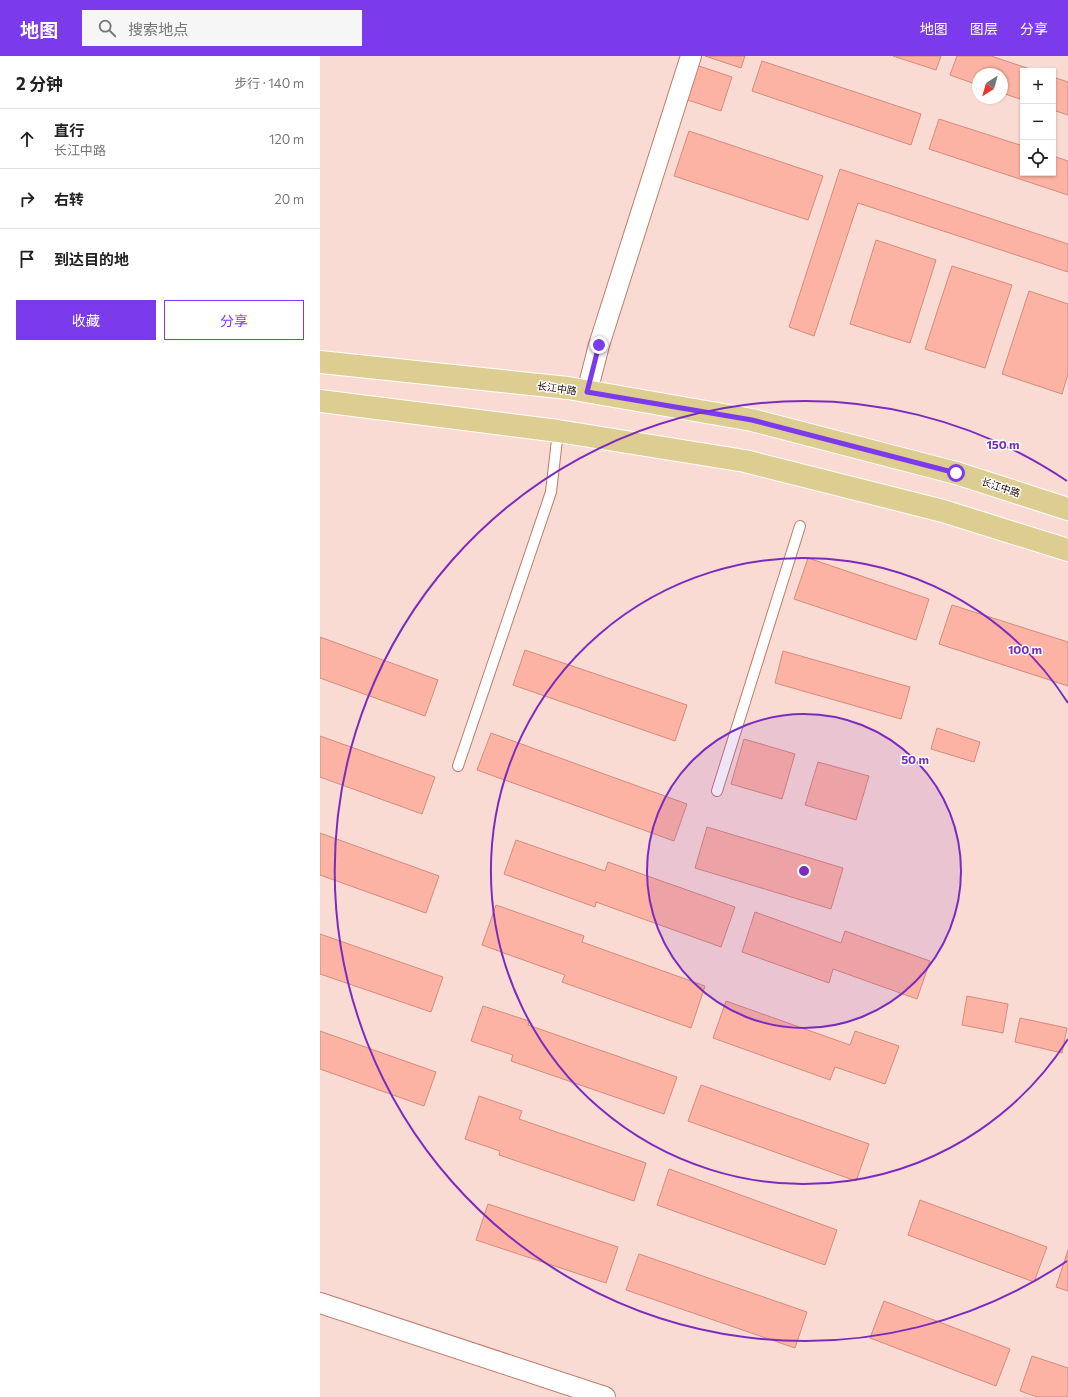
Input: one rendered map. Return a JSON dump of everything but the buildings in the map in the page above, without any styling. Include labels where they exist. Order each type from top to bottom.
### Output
[{"type":"main road","name":"长江中路","points":[[320,362],[474,378],[587,392],[752,420],[956,473],[1068,509]]},
{"type":"main road","points":[[320,402],[558,431],[745,462],[943,511],[1068,550]]},
{"type":"street","points":[[587,392],[599,345],[691,56]]},
{"type":"street","points":[[320,1303],[605,1397]]},
{"type":"lane","points":[[458,766],[551,492],[558,431]]},
{"type":"lane","points":[[717,791],[800,526]]},
{"type":"route","points":[[599,345],[587,392],[752,420],[956,473]]}]
